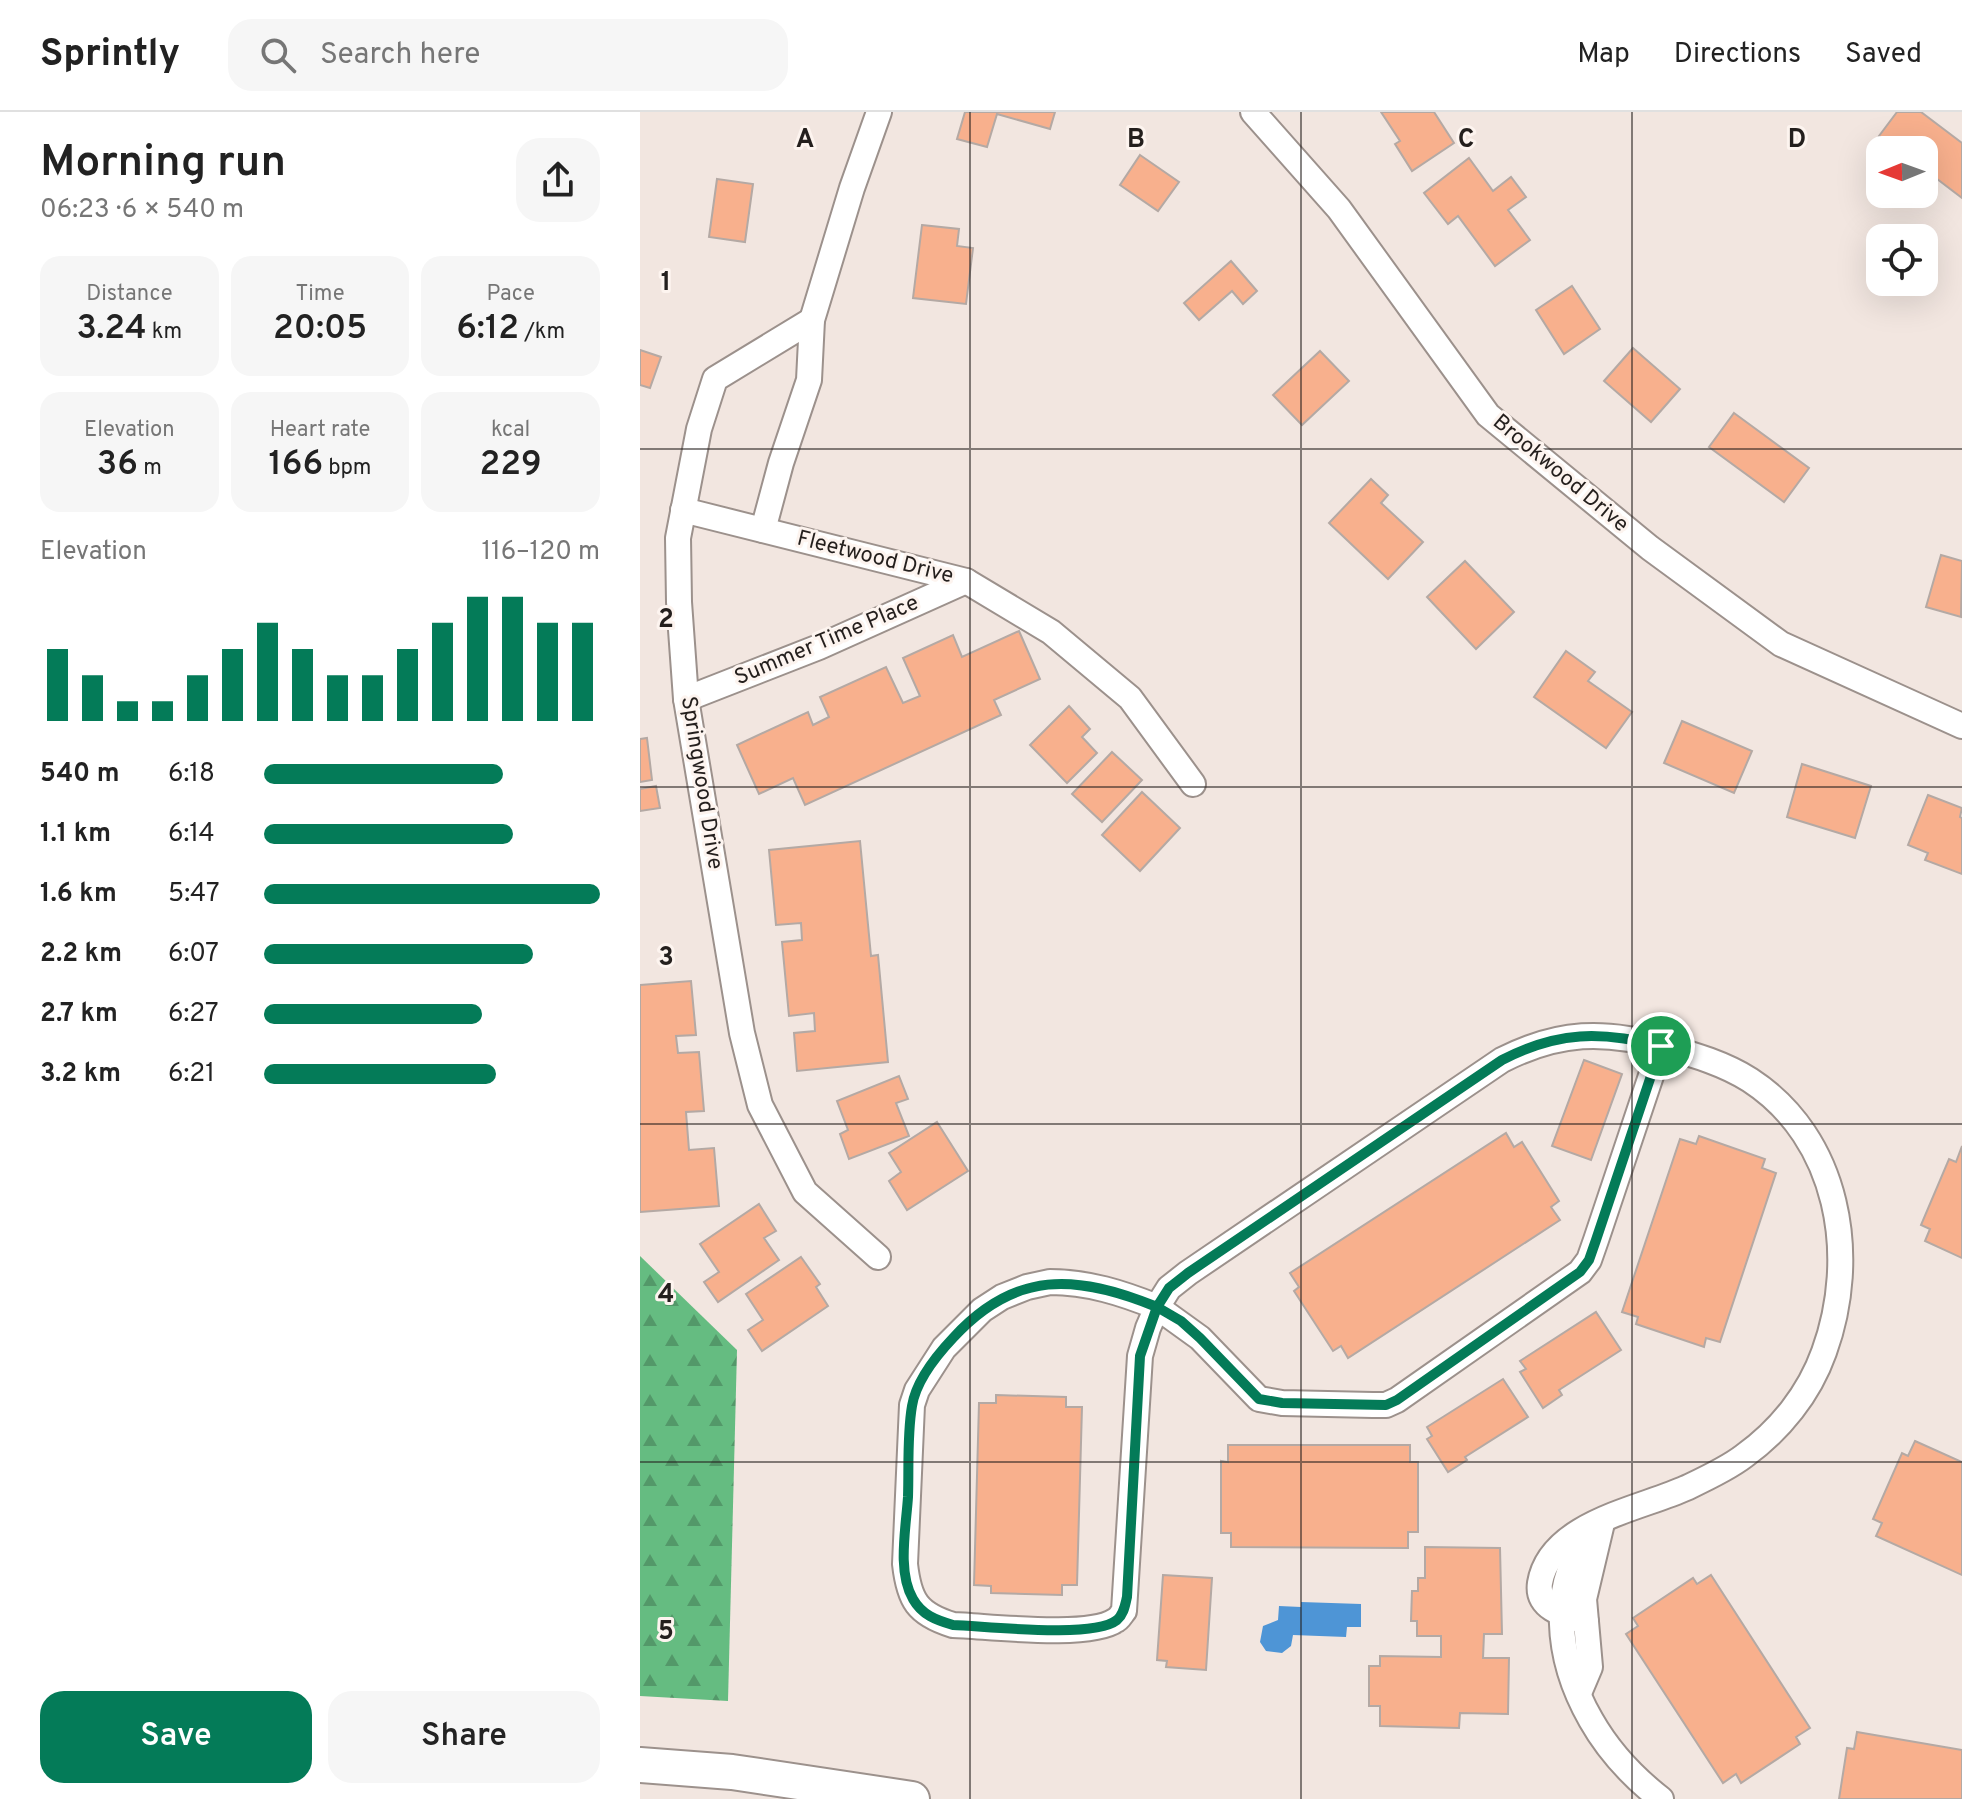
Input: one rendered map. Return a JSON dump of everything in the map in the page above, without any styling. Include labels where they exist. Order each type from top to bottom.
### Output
[{"type":"main road","points":[[640,1765],[732,1772],[912,1799]]},
{"type":"street","points":[[763,530],[781,463],[809,380],[812,320],[879,112]]},
{"type":"street","name":"Brookwood Drive","points":[[1253,112],[1339,209],[1488,415],[1650,548],[1781,644],[1962,726]]},
{"type":"street","name":"Springwood Drive","points":[[812,320],[715,379],[699,429],[678,538],[686,699],[742,1033],[760,1105],[805,1192],[878,1257]]},
{"type":"street","name":"Fleetwood Drive","points":[[683,510],[966,581],[1051,632],[1130,698],[1193,784]]},
{"type":"street","name":"Summer Time Place","points":[[686,699],[819,647],[966,581]]},
{"type":"street","points":[[1586,1622],[1561,1615],[1541,1596],[1539,1588],[1543,1571],[1557,1549],[1569,1538],[1618,1511],[1685,1489],[1718,1472],[1766,1438],[1793,1409],[1812,1381],[1825,1349],[1839,1278],[1840,1240],[1831,1187],[1797,1123],[1776,1100],[1750,1080],[1723,1066],[1661,1046],[1620,1036],[1590,1034],[1529,1046],[1502,1060],[1169,1288],[1157,1307],[1140,1356],[1127,1597],[1124,1611],[1117,1620],[1076,1630],[953,1625],[921,1611],[911,1597],[905,1564],[912,1405],[928,1370],[973,1318],[1002,1297],[1050,1282],[1110,1290],[1157,1307],[1181,1321],[1200,1338],[1259,1399],[1282,1403],[1373,1405],[1386,1405],[1397,1400],[1580,1272],[1589,1260],[1661,1046]]},
{"type":"street","points":[[1579,1693],[1590,1667],[1586,1591],[1602,1521]]},
{"type":"street","points":[[1561,1615],[1571,1670],[1591,1720],[1615,1754],[1661,1799]]},
{"type":"green space","points":[[640,1256],[737,1350],[728,1701],[640,1696]]},
{"type":"water","points":[[1301,1602],[1361,1604],[1361,1627],[1347,1627],[1346,1637],[1293,1635],[1291,1646],[1282,1653],[1266,1651],[1260,1642],[1263,1626],[1278,1620],[1279,1606],[1301,1607]]},
{"type":"building","points":[[965,112],[1055,112],[1050,129],[997,114],[987,147],[957,139]]},
{"type":"building","points":[[1381,112],[1434,112],[1454,143],[1412,171],[1395,144],[1400,141]]},
{"type":"building","points":[[1897,112],[1921,112],[1962,143],[1962,198],[1938,180],[1938,136],[1879,136]]},
{"type":"building","points":[[1140,155],[1179,182],[1158,211],[1120,185]]},
{"type":"building","points":[[1469,158],[1493,191],[1511,177],[1526,197],[1508,210],[1530,240],[1495,266],[1458,216],[1448,224],[1424,193]]},
{"type":"building","points":[[717,179],[753,184],[745,242],[709,237]]},
{"type":"building","points":[[922,225],[959,229],[957,246],[973,248],[966,304],[913,298]]},
{"type":"building","points":[[1231,261],[1257,291],[1243,304],[1232,291],[1199,320],[1184,303]]},
{"type":"building","points":[[1572,286],[1600,329],[1564,354],[1536,310]]},
{"type":"building","points":[[1633,348],[1680,389],[1651,422],[1604,381]]},
{"type":"building","points":[[640,350],[661,357],[650,388],[640,385]]},
{"type":"building","points":[[1320,351],[1349,381],[1302,425],[1273,395]]},
{"type":"building","points":[[1734,413],[1809,468],[1784,502],[1709,447]]},
{"type":"building","points":[[1371,479],[1388,495],[1381,503],[1423,542],[1388,579],[1329,523]]},
{"type":"building","points":[[1941,555],[1962,561],[1961,617],[1926,607]]},
{"type":"building","points":[[1465,561],[1514,612],[1476,649],[1427,597]]},
{"type":"building","points":[[1019,631],[1040,679],[994,700],[1001,715],[805,805],[793,778],[759,794],[737,745],[808,712],[813,725],[829,717],[820,697],[886,667],[903,703],[920,696],[903,658],[953,635],[962,657]]},
{"type":"building","points":[[1566,651],[1595,672],[1588,681],[1632,712],[1606,748],[1534,697]]},
{"type":"building","points":[[1069,706],[1090,729],[1082,737],[1097,753],[1067,783],[1030,745]]},
{"type":"building","points":[[1682,721],[1752,751],[1734,793],[1664,763]]},
{"type":"building","points":[[647,738],[652,780],[640,782],[640,739]]},
{"type":"building","points":[[1112,752],[1142,780],[1102,822],[1072,794]]},
{"type":"building","points":[[1802,764],[1871,786],[1855,838],[1787,817]]},
{"type":"building","points":[[656,786],[660,808],[640,811],[640,789]]},
{"type":"building","points":[[1142,792],[1180,828],[1140,871],[1102,835]]},
{"type":"building","points":[[1928,795],[1962,808],[1962,874],[1925,860],[1928,853],[1908,845]]},
{"type":"building","points":[[860,841],[871,956],[878,955],[888,1062],[797,1071],[794,1033],[815,1031],[814,1013],[789,1016],[782,942],[802,940],[801,923],[776,925],[769,850]]},
{"type":"building","points":[[691,981],[696,1035],[676,1036],[678,1053],[699,1052],[704,1111],[686,1112],[689,1150],[714,1148],[719,1206],[640,1212],[640,985]]},
{"type":"building","points":[[1584,1060],[1622,1074],[1591,1160],[1552,1146]]},
{"type":"building","points":[[899,1076],[908,1099],[896,1103],[909,1136],[849,1159],[840,1134],[848,1130],[837,1101]]},
{"type":"building","points":[[937,1122],[968,1171],[907,1210],[889,1181],[901,1172],[889,1153]]},
{"type":"building","points":[[1506,1133],[1514,1147],[1522,1142],[1559,1201],[1551,1207],[1560,1220],[1348,1358],[1341,1346],[1333,1351],[1294,1291],[1299,1287],[1290,1273]]},
{"type":"building","points":[[1699,1136],[1765,1159],[1762,1168],[1776,1173],[1720,1342],[1706,1338],[1704,1347],[1636,1324],[1638,1317],[1622,1312],[1680,1139],[1696,1144]]},
{"type":"building","points":[[1962,1146],[1962,1258],[1925,1241],[1930,1229],[1921,1225],[1949,1159],[1956,1162]]},
{"type":"building","points":[[759,1204],[776,1231],[764,1238],[779,1260],[718,1302],[704,1282],[719,1272],[700,1244]]},
{"type":"building","points":[[801,1257],[820,1284],[816,1287],[828,1306],[762,1351],[748,1330],[763,1320],[746,1294]]},
{"type":"building","points":[[1596,1312],[1621,1350],[1559,1390],[1562,1395],[1543,1408],[1520,1372],[1526,1369],[1520,1361]]},
{"type":"building","points":[[1503,1379],[1528,1417],[1465,1457],[1467,1460],[1448,1472],[1427,1439],[1432,1436],[1427,1427]]},
{"type":"building","points":[[996,1395],[1066,1397],[1066,1407],[1082,1407],[1077,1585],[1062,1585],[1062,1595],[991,1593],[991,1586],[974,1585],[979,1403],[996,1403]]},
{"type":"building","points":[[1915,1441],[1962,1462],[1962,1575],[1876,1536],[1882,1523],[1873,1519],[1902,1453],[1908,1456]]},
{"type":"building","points":[[1228,1445],[1410,1445],[1410,1462],[1418,1462],[1418,1532],[1408,1532],[1408,1548],[1231,1547],[1231,1533],[1221,1533],[1221,1461],[1228,1462]]},
{"type":"building","points":[[1425,1547],[1500,1548],[1502,1634],[1484,1634],[1483,1658],[1509,1658],[1508,1714],[1460,1713],[1459,1728],[1380,1726],[1380,1706],[1369,1706],[1369,1666],[1380,1666],[1380,1656],[1441,1657],[1441,1636],[1417,1636],[1417,1621],[1411,1621],[1412,1591],[1418,1591],[1418,1578],[1425,1578]]},
{"type":"building","points":[[1163,1575],[1212,1578],[1206,1670],[1166,1667],[1167,1661],[1157,1660]]},
{"type":"building","points":[[1711,1575],[1810,1728],[1796,1737],[1800,1744],[1741,1783],[1736,1774],[1723,1783],[1626,1634],[1638,1626],[1633,1618],[1693,1578],[1697,1584]]},
{"type":"building","points":[[1857,1732],[1962,1750],[1962,1799],[1839,1799],[1847,1748],[1854,1749]]},
{"type":"route","points":[[1661,1046],[1589,1260],[1580,1272],[1386,1405],[1282,1403],[1259,1399],[1200,1338],[1181,1321],[1157,1307],[1140,1356],[1124,1611],[1117,1620],[1105,1625],[1076,1630],[953,1625],[921,1611],[911,1597],[905,1564],[912,1405],[928,1370],[944,1348],[982,1310],[1002,1297],[1050,1282],[1084,1284],[1110,1290],[1157,1307],[1169,1288],[1188,1273],[1502,1060],[1529,1046],[1590,1034],[1620,1036],[1661,1046]]}]
